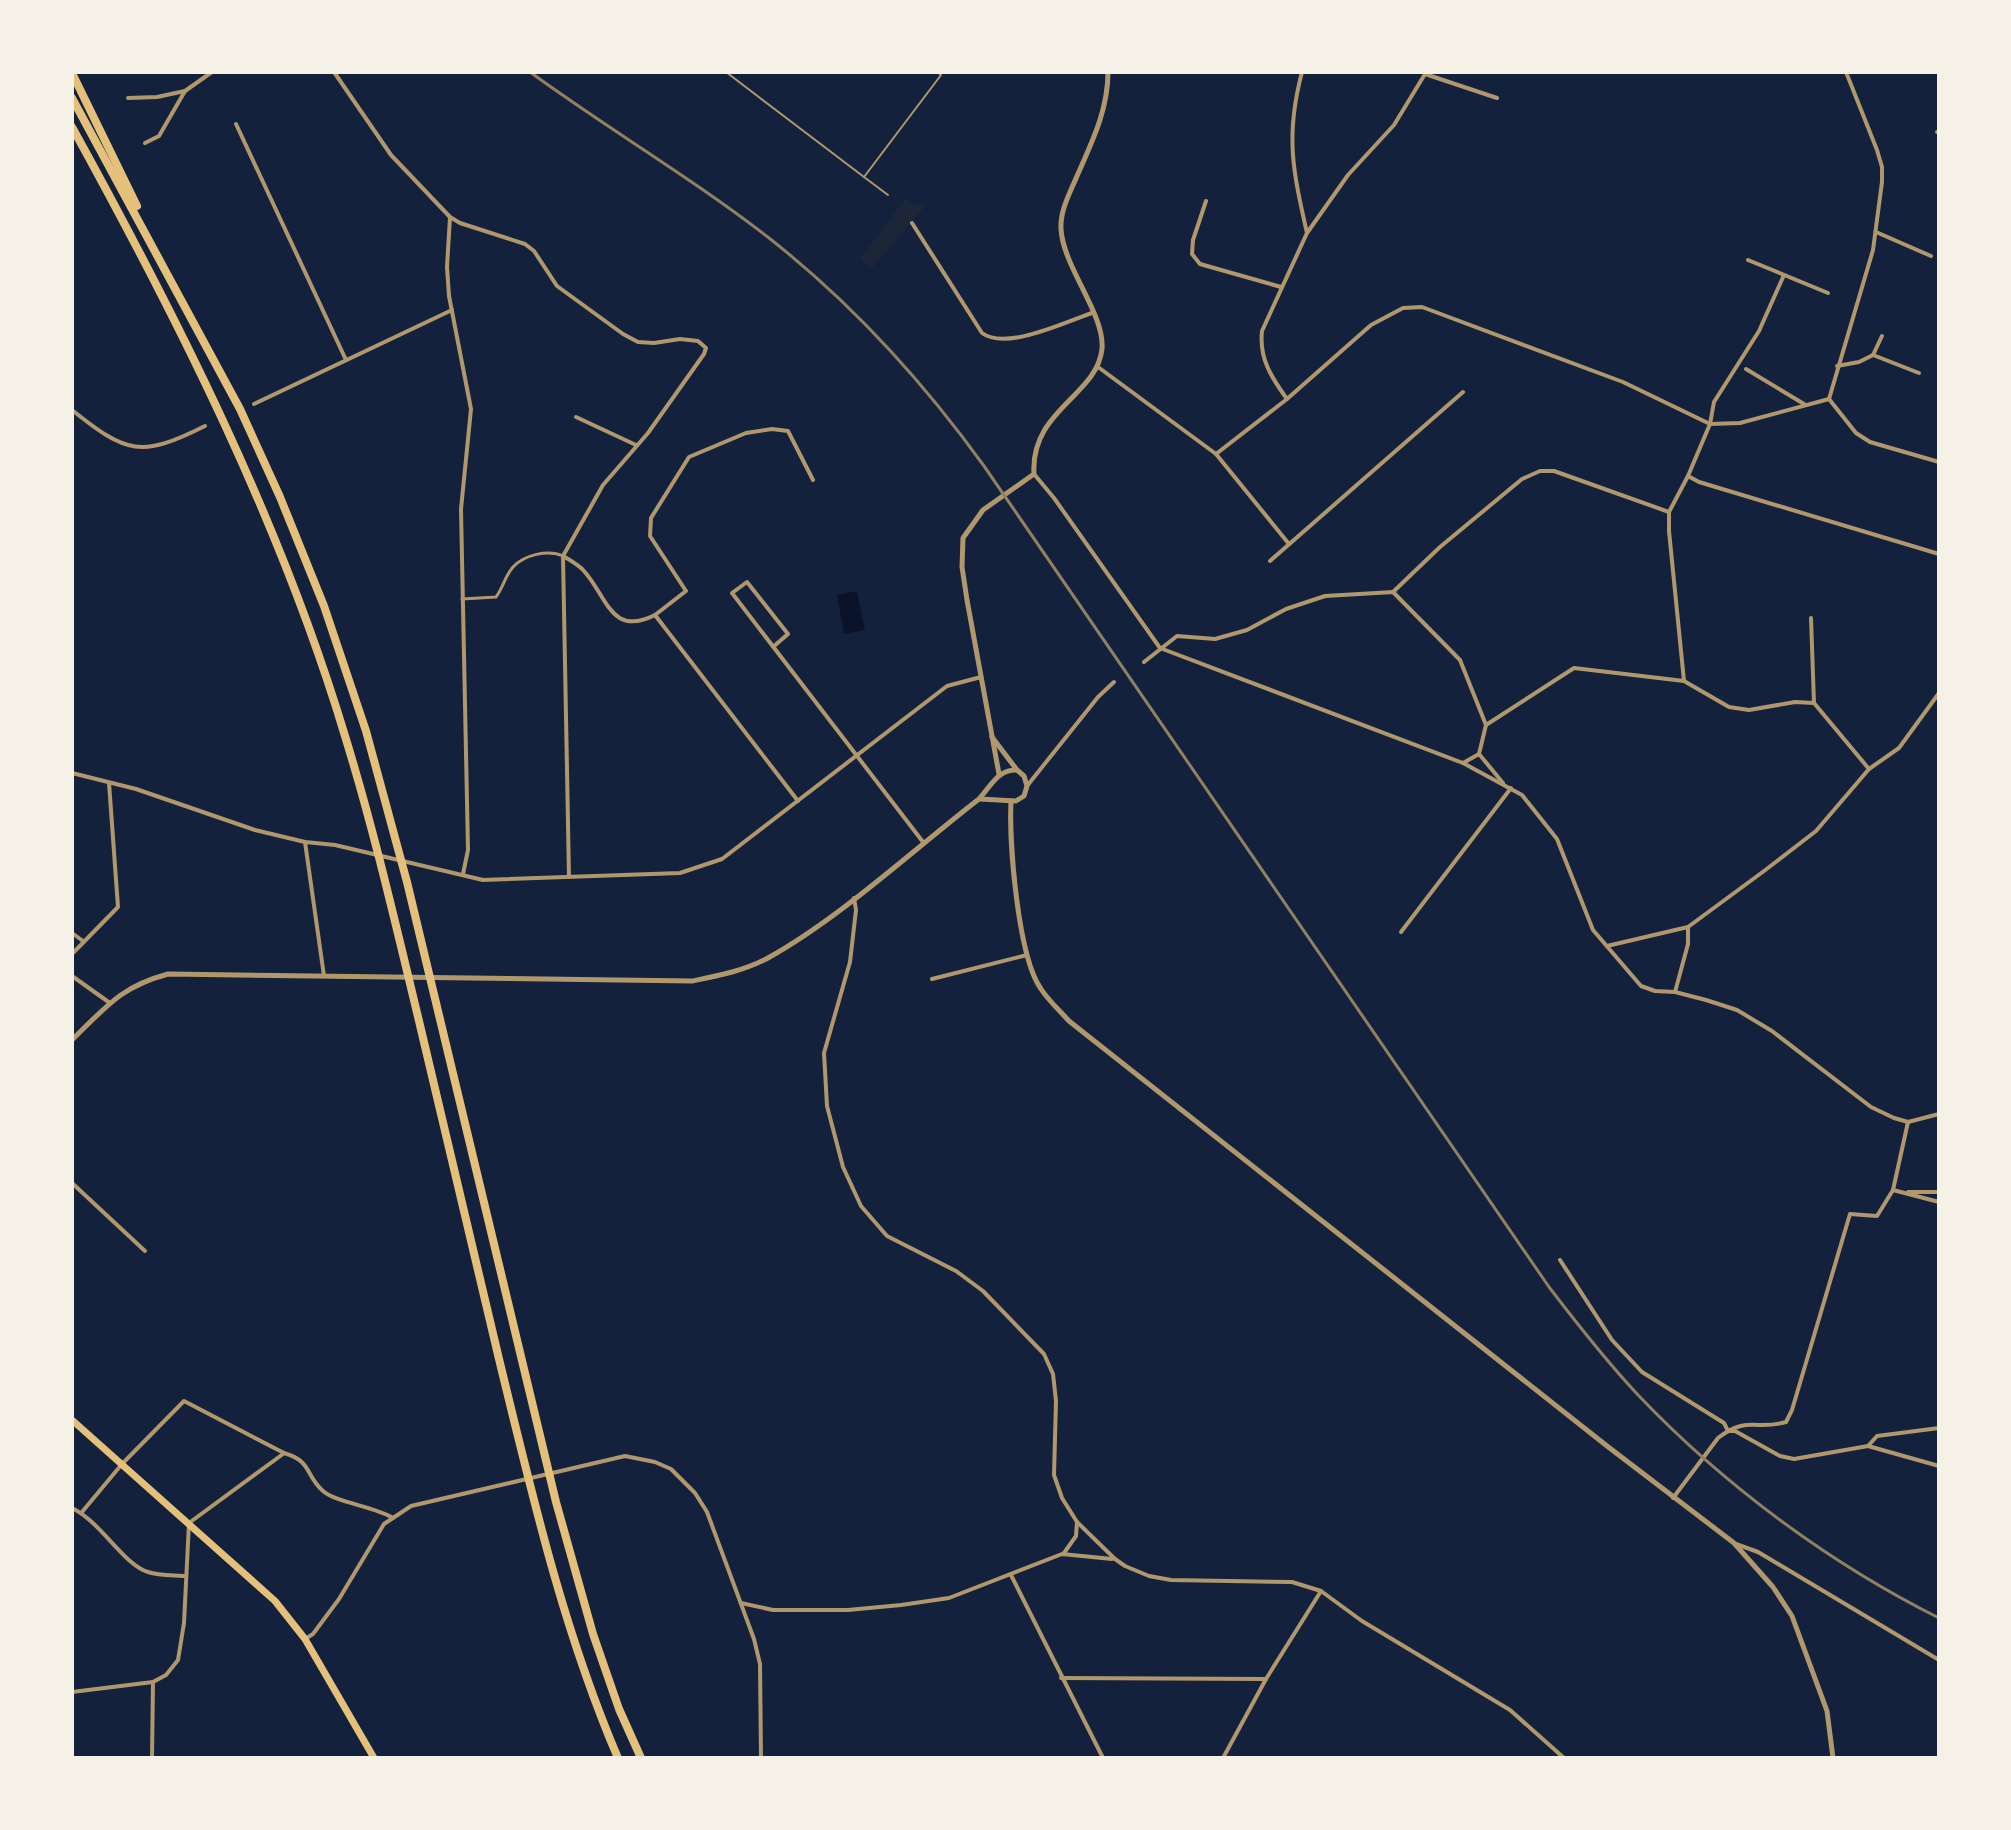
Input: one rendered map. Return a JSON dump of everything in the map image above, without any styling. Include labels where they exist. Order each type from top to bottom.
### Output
[{"type":"highway","points":[[72,73],[183,300]]},
{"type":"highway","points":[[72,98],[240,409],[324,606],[366,731],[407,882],[556,1502],[593,1634],[619,1709],[641,1758]]},
{"type":"highway","points":[[72,127],[238,455],[304,613],[345,735],[387,888],[536,1510],[572,1640],[618,1758]]},
{"type":"main road","points":[[72,1420],[275,1601],[305,1639],[374,1758]]},
{"type":"street","points":[[128,98],[157,97],[185,91],[212,72]]},
{"type":"street","points":[[334,72],[391,155],[450,217],[525,244],[534,251],[557,286],[638,342],[680,339],[703,344],[704,354],[648,433],[603,485],[563,556],[569,877]]},
{"type":"street","points":[[1108,72],[1108,94],[1099,127],[1063,208],[1060,227],[1064,246],[1100,332],[1102,348],[1098,367],[1043,430],[1036,446],[1034,474],[1160,648],[1463,763],[1511,788],[1522,795],[1557,839],[1593,930],[1641,986],[1655,991],[1675,992],[1737,1010],[1772,1031],[1871,1107],[1908,1122],[1939,1114]]},
{"type":"street","points":[[1302,72],[1291,145],[1293,174],[1307,233]]},
{"type":"street","points":[[1829,399],[1873,250],[1882,167],[1860,102],[1846,72]]},
{"type":"street","points":[[1287,399],[1264,360],[1260,347],[1262,331],[1307,233],[1348,175],[1394,125],[1425,74],[1497,98]]},
{"type":"street","points":[[145,143],[159,136],[185,91]]},
{"type":"street","points":[[236,124],[346,360]]},
{"type":"street","points":[[1206,201],[1193,240],[1192,254],[1200,264],[1281,287]]},
{"type":"street","points":[[450,217],[447,267],[471,409],[461,509],[468,850],[463,874]]},
{"type":"street","points":[[912,223],[982,333],[989,338],[1017,338],[1092,313]]},
{"type":"street","points":[[1876,232],[1931,256]]},
{"type":"street","points":[[1748,260],[1828,293]]},
{"type":"street","points":[[1684,681],[1669,512],[1710,424],[1714,402],[1759,331],[1784,275]]},
{"type":"street","points":[[1216,454],[1287,399],[1371,325],[1403,308],[1422,307],[1623,382],[1710,424],[1740,423],[1829,399]]},
{"type":"street","points":[[254,404],[452,310]]},
{"type":"street","points":[[1837,366],[1859,362],[1873,355],[1882,336]]},
{"type":"street","points":[[1873,355],[1919,373]]},
{"type":"street","points":[[1098,367],[1216,454],[1289,544]]},
{"type":"street","points":[[1746,369],[1804,404]]},
{"type":"street","points":[[1270,561],[1463,392]]},
{"type":"street","points":[[1829,399],[1856,433],[1870,442],[1939,462]]},
{"type":"street","points":[[72,410],[119,444],[136,449],[167,442],[205,426]]},
{"type":"street","points":[[576,417],[636,445]]},
{"type":"street","points":[[462,599],[496,597],[509,572],[521,560],[545,553],[563,556],[583,569],[617,618],[628,623],[643,621],[686,591],[650,536],[651,518],[689,457],[746,433],[772,429],[788,431],[813,480]]},
{"type":"street","points":[[1144,662],[1177,636],[1215,639],[1247,630],[1286,609],[1325,596],[1393,592],[1440,547],[1522,479],[1540,471],[1554,471],[1669,512]]},
{"type":"street","points":[[999,774],[962,567],[963,538],[983,510],[1034,474]]},
{"type":"street","points":[[1688,476],[1801,514],[1939,554]]},
{"type":"street","points":[[773,647],[788,634],[747,582],[732,593],[773,647],[923,842]]},
{"type":"street","points":[[1393,592],[1460,660],[1486,725],[1479,754],[1463,763]]},
{"type":"street","points":[[655,615],[798,801]]},
{"type":"street","points":[[1811,618],[1814,703],[1869,769]]},
{"type":"street","points":[[1486,725],[1574,668],[1684,681],[1729,707],[1749,710],[1795,702],[1814,703]]},
{"type":"street","points":[[72,773],[136,789],[255,830],[305,842],[335,845],[483,880],[680,873],[722,859],[947,686],[981,677]]},
{"type":"street","points":[[979,799],[1011,802],[1024,796],[1027,786],[1098,697],[1114,682]]},
{"type":"street","points":[[1607,946],[1688,927],[1816,831],[1869,769],[1899,748],[1939,693]]},
{"type":"street","points":[[991,737],[1024,776],[1027,786]]},
{"type":"street","points":[[1479,754],[1505,785]]},
{"type":"street","points":[[72,1040],[132,986],[168,974],[692,981],[729,973],[766,959],[854,897],[979,799],[999,774],[1017,770]]},
{"type":"street","points":[[995,781],[996,792],[1002,799]]},
{"type":"street","points":[[72,954],[118,907],[109,782]]},
{"type":"street","points":[[1401,932],[1511,788]]},
{"type":"street","points":[[1011,802],[1010,842],[1028,955],[1040,988],[1069,1021],[1734,1543],[1773,1587],[1792,1616],[1827,1711],[1833,1758]]},
{"type":"street","points":[[305,842],[324,976]]},
{"type":"street","points":[[854,897],[856,910],[850,962],[824,1053],[827,1106],[843,1167],[861,1206],[887,1236],[956,1271],[976,1286],[1044,1354],[1053,1374],[1056,1401],[1054,1475],[1062,1498],[1077,1522],[1115,1559],[1135,1571],[1171,1580],[1292,1582],[1321,1591],[1362,1621],[1510,1710],[1564,1758]]},
{"type":"street","points":[[1675,992],[1688,944],[1688,927]]},
{"type":"street","points":[[72,933],[83,942]]},
{"type":"street","points":[[932,979],[1028,955]]},
{"type":"street","points":[[72,976],[110,1003]]},
{"type":"street","points":[[1673,1498],[1718,1438],[1728,1431],[1749,1423],[1773,1426],[1786,1422],[1850,1214],[1877,1216],[1893,1190],[1908,1122]]},
{"type":"street","points":[[72,1183],[145,1251]]},
{"type":"street","points":[[1893,1190],[1939,1202]]},
{"type":"street","points":[[1901,1192],[1939,1192]]},
{"type":"street","points":[[1560,1260],[1612,1340],[1642,1372],[1724,1423],[1728,1431]]},
{"type":"street","points":[[82,1512],[122,1464],[184,1401],[284,1453],[299,1457],[322,1490],[330,1496],[378,1509],[393,1518]]},
{"type":"street","points":[[1868,1446],[1877,1436],[1939,1428]]},
{"type":"street","points":[[1728,1431],[1735,1431],[1780,1456],[1794,1459],[1868,1446],[1939,1466]]},
{"type":"street","points":[[72,1692],[153,1682],[166,1675],[178,1660],[184,1623],[189,1523],[284,1453]]},
{"type":"street","points":[[305,1639],[313,1634],[339,1599],[384,1524],[411,1506],[625,1456],[655,1462],[671,1469],[695,1493],[707,1512],[741,1603],[760,1664],[761,1758]]},
{"type":"street","points":[[72,1508],[98,1525],[134,1564],[149,1573],[186,1576]]},
{"type":"street","points":[[1062,1554],[1076,1536],[1077,1522]]},
{"type":"street","points":[[1734,1543],[1758,1552],[1939,1660]]},
{"type":"street","points":[[741,1603],[773,1610],[848,1610],[949,1598],[1062,1554],[1115,1559]]},
{"type":"street","points":[[1011,1575],[1103,1758]]},
{"type":"street","points":[[1223,1758],[1266,1679],[1321,1591]]},
{"type":"street","points":[[1061,1678],[1266,1679]]},
{"type":"street","points":[[152,1758],[153,1682]]},
{"type":"lane","points":[[726,72],[888,195]]},
{"type":"lane","points":[[864,177],[941,75],[937,72]]},
{"type":"shaded area","points":[[905,199],[915,205],[927,204],[872,268],[860,259]]},
{"type":"shaded area","points":[[857,591],[865,630],[844,634],[837,595]]},
{"type":"railway","points":[[530,72],[769,238],[829,289],[885,344],[936,403],[984,466],[1549,1287],[1604,1357],[1672,1429],[1742,1491],[1858,1573],[1939,1618]]}]
